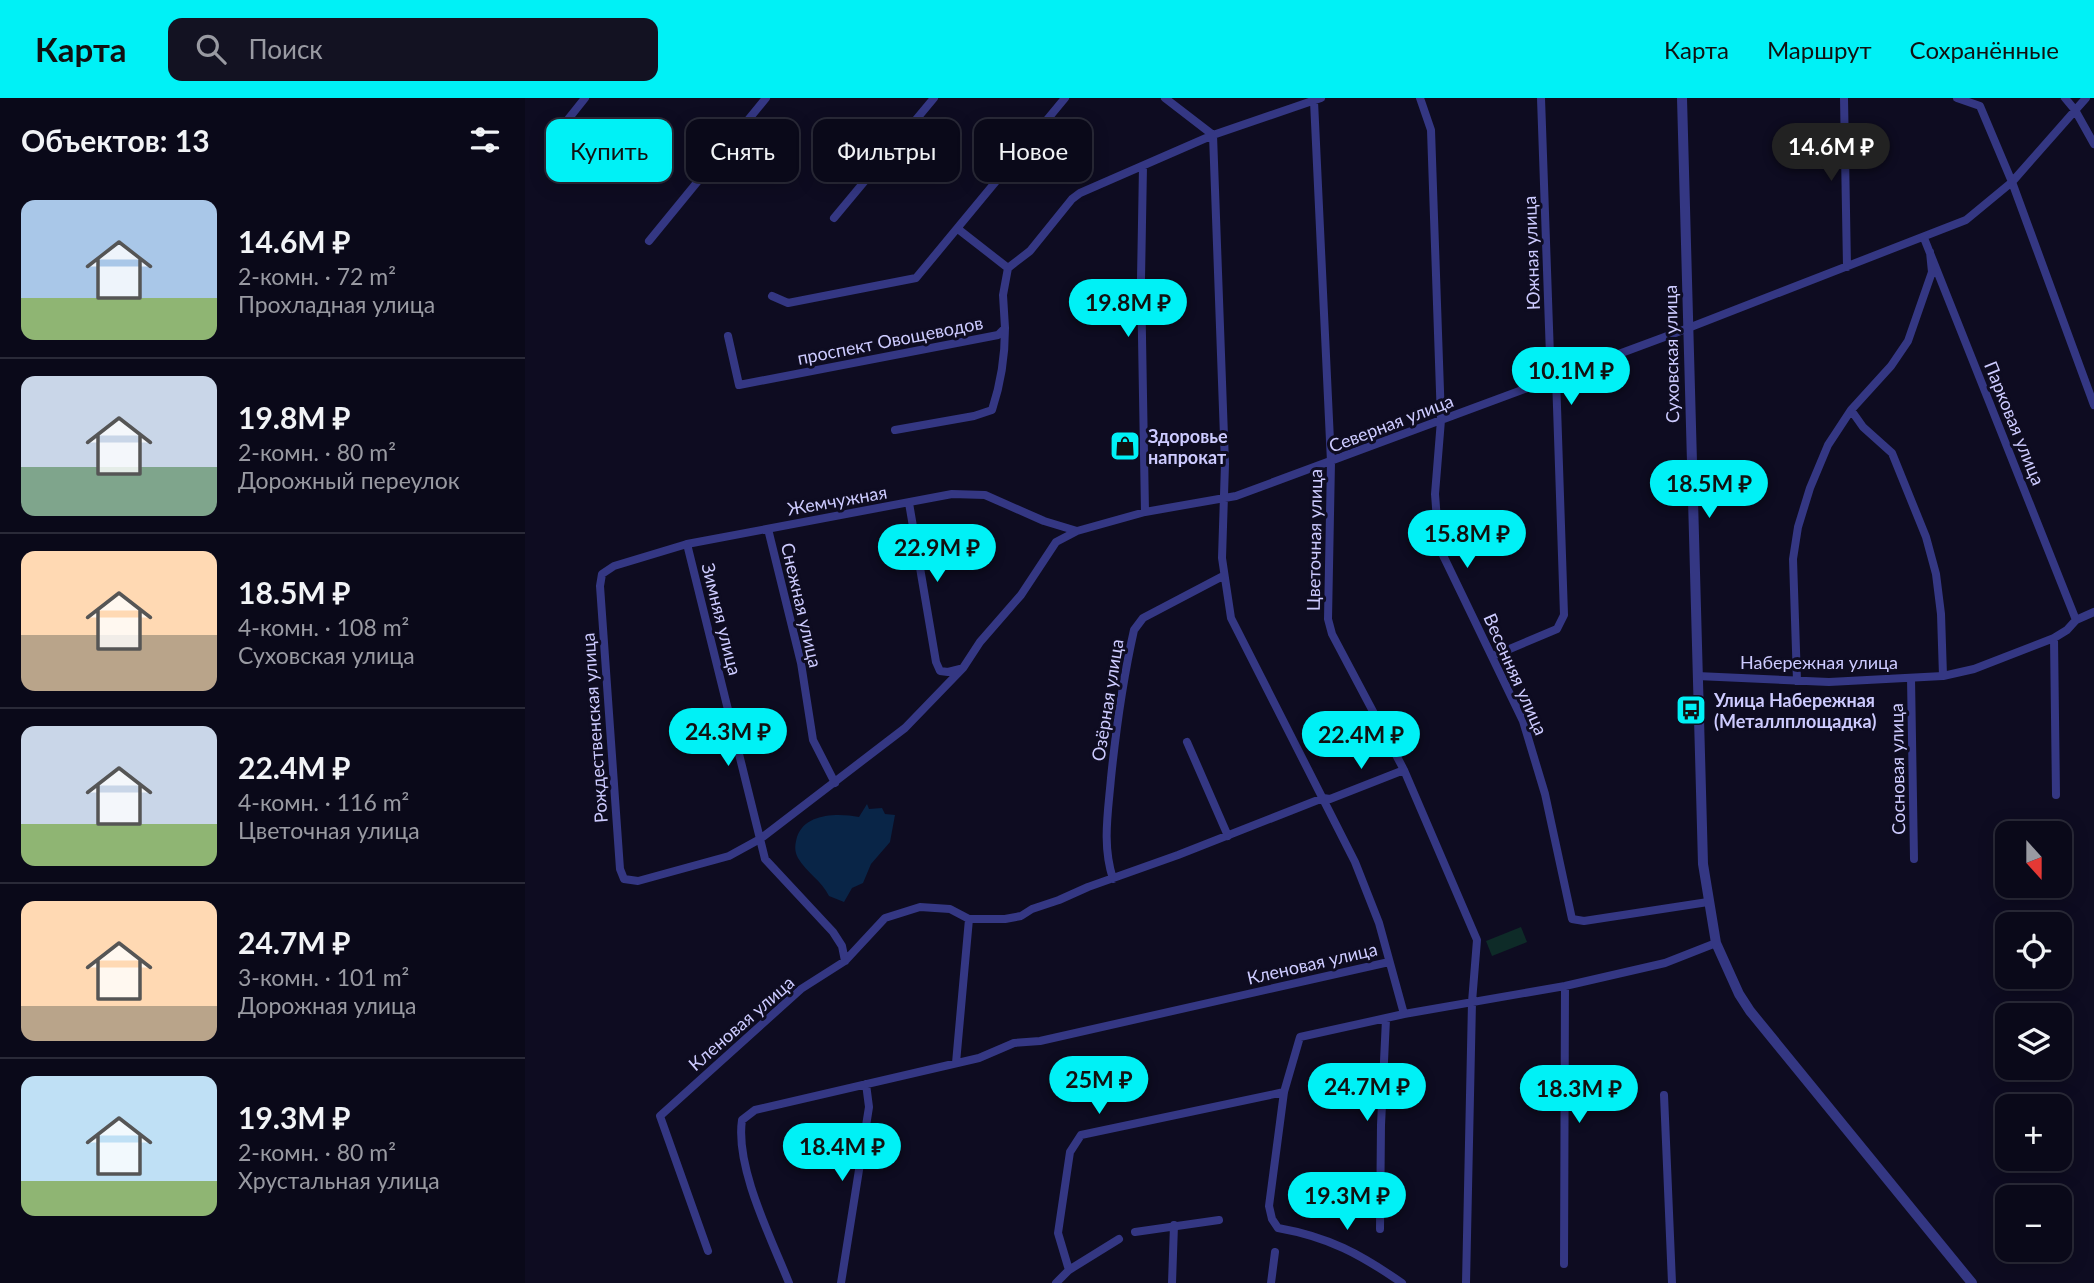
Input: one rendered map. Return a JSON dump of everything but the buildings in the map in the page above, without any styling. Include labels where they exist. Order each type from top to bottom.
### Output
[{"type":"street","points":[[568,119],[585,98]]},
{"type":"street","points":[[649,241],[766,98]]},
{"type":"street","points":[[834,218],[934,98]]},
{"type":"street","points":[[772,296],[788,303],[916,278],[1065,98]]},
{"type":"street","points":[[1165,98],[1213,135]]},
{"type":"street","name":"Весенняя улица","points":[[1420,98],[1431,130],[1441,420],[1435,494],[1439,547],[1523,721],[1545,794],[1572,919],[1584,921],[1708,902]]},
{"type":"street","name":"Южная улица","points":[[1493,656],[1557,629],[1563,615],[1556,377],[1550,356],[1541,98]]},
{"type":"street","name":"Суховская улица","points":[[1682,98],[1703,864],[1716,943],[1739,995],[1750,1011],[1972,1283]]},
{"type":"street","points":[[1843,98],[1847,267]]},
{"type":"street","points":[[1957,98],[1980,106],[2012,182],[2094,405]]},
{"type":"street","points":[[2065,98],[2094,144]]},
{"type":"street","name":"Северная улица","points":[[624,879],[638,881],[729,856],[760,839],[835,783],[905,728],[963,668],[980,642],[1021,595],[1056,542],[1077,531],[1145,512],[1236,496],[1688,328],[1966,220],[2012,182],[2086,98]]},
{"type":"street","points":[[958,229],[1008,268],[1030,251],[1072,199],[1106,180],[1213,135],[1317,100]]},
{"type":"street","name":"Цветочная улица","points":[[1317,100],[1331,462],[1328,619],[1332,634],[1404,770],[1477,940],[1472,1002],[1466,1283]]},
{"type":"street","points":[[1213,135],[1224,450],[1223,576],[1231,618],[1323,798],[1364,886],[1379,923],[1404,1014]]},
{"type":"street","points":[[1143,166],[1141,279],[1145,512]]},
{"type":"street","name":"Парковая улица","points":[[1924,238],[2076,620]]},
{"type":"street","points":[[1797,681],[1794,559],[1798,527],[1810,488],[1828,445],[1851,410],[1891,366],[1908,341],[1932,272],[1930,252]]},
{"type":"street","name":"проспект Овощеводов","points":[[728,336],[739,385],[998,335],[1005,328],[1003,295],[1008,268]]},
{"type":"street","points":[[895,430],[974,416],[992,410],[999,391],[1005,352],[1005,328]]},
{"type":"street","points":[[1851,410],[1863,427],[1892,453],[1926,537],[1936,574],[1941,614],[1943,676]]},
{"type":"street","name":"Жемчужная","points":[[602,574],[614,566],[687,544],[952,494],[985,495],[1044,521],[1077,531]]},
{"type":"street","points":[[909,503],[936,662],[940,671],[963,668]]},
{"type":"street","name":"Снежная улица","points":[[768,529],[805,690],[813,740],[835,783]]},
{"type":"street","name":"Зимняя улица","points":[[687,544],[765,859],[833,932],[842,946],[845,961]]},
{"type":"street","name":"Рождественская улица","points":[[602,574],[601,613],[620,869],[624,879]]},
{"type":"street","name":"Озёрная улица","points":[[1112,879],[1106,858],[1105,835],[1115,741],[1134,630],[1143,618],[1223,576]]},
{"type":"street","name":"Набережная улица","points":[[1697,676],[1829,682],[1943,676],[1974,668],[2054,638],[2076,620],[2094,612]]},
{"type":"street","points":[[2054,638],[2056,795]]},
{"type":"street","name":"Сосновая улица","points":[[1911,678],[1914,859]]},
{"type":"street","points":[[1187,742],[1228,836]]},
{"type":"street","name":"Кленовая улица","points":[[708,1251],[660,1116],[801,989],[845,961],[885,918],[919,907],[950,909],[969,919],[1021,916],[1032,909],[1323,798],[1330,799],[1404,770]]},
{"type":"street","points":[[956,1063],[969,919]]},
{"type":"street","points":[[1402,1283],[1343,1246],[1299,1231],[1278,1228],[1272,1219],[1269,1206],[1284,1092],[1300,1037],[1404,1014],[1565,986],[1665,962],[1716,943]]},
{"type":"street","name":"Кленовая улица","points":[[789,1283],[746,1171],[739,1139],[742,1121],[755,1110],[979,1058],[1014,1043],[1040,1041],[1389,962]]},
{"type":"street","points":[[1564,1264],[1565,986]]},
{"type":"street","points":[[1380,1229],[1386,1019]]},
{"type":"street","points":[[841,1283],[869,1107],[866,1084]]},
{"type":"street","points":[[1069,1270],[1058,1233],[1070,1152],[1081,1135],[1284,1092]]},
{"type":"street","points":[[1664,1095],[1672,1283]]},
{"type":"street","points":[[1135,1232],[1219,1220]]},
{"type":"street","points":[[1172,1283],[1174,1225]]},
{"type":"street","points":[[1056,1283],[1069,1270],[1119,1239]]},
{"type":"street","points":[[1271,1283],[1275,1252]]},
{"type":"green space","points":[[1521,927],[1527,942],[1492,956],[1486,941]]},
{"type":"water","points":[[867,804],[869,809],[882,808],[885,814],[895,815],[890,842],[871,864],[863,883],[852,888],[844,902],[829,896],[801,863],[795,848],[796,840],[807,823],[823,816],[859,817]]},
{"type":"place","name":"Здоровье напрокат","points":[[1125,446]]},
{"type":"place","name":"Улица Набережная (Металлплощадка)","points":[[1691,710]]}]
